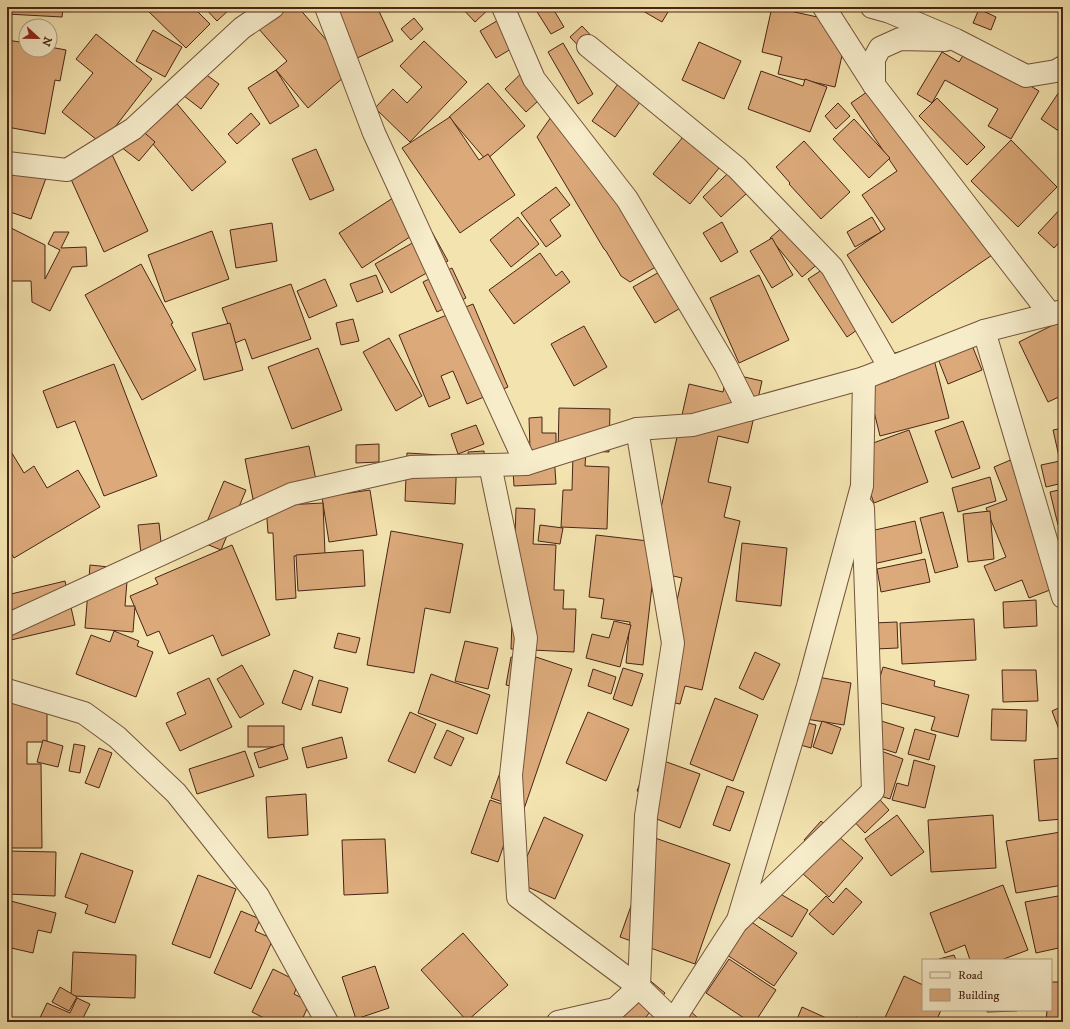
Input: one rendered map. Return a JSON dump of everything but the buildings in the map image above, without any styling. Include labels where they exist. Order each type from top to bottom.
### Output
[{"type":"street","points":[[7,163],[67,170],[133,129],[242,28],[272,7]]},
{"type":"street","points":[[326,7],[374,133],[526,464]]},
{"type":"street","points":[[503,7],[534,78],[627,199],[726,366],[748,410]]},
{"type":"street","points":[[7,625],[292,494],[411,467],[526,464],[637,430],[694,425],[864,378],[984,331],[1056,313],[874,85],[824,7]]},
{"type":"street","points":[[872,7],[890,12],[956,40],[1026,76],[1056,71],[1063,67]]},
{"type":"street","points":[[874,85],[874,59],[880,48],[900,39],[956,40]]},
{"type":"street","points":[[588,46],[737,168],[832,267],[890,368]]},
{"type":"street","points":[[984,331],[1063,597]]},
{"type":"street","points":[[490,465],[526,638],[512,775],[518,897],[639,987],[674,1021],[738,920],[873,791],[862,486],[864,378]]},
{"type":"street","points":[[558,1022],[615,1009],[639,987],[646,816],[673,643],[637,430]]},
{"type":"street","points":[[738,920],[808,686],[862,486]]},
{"type":"street","points":[[7,690],[84,713],[117,738],[176,793],[258,896],[327,1022]]}]
